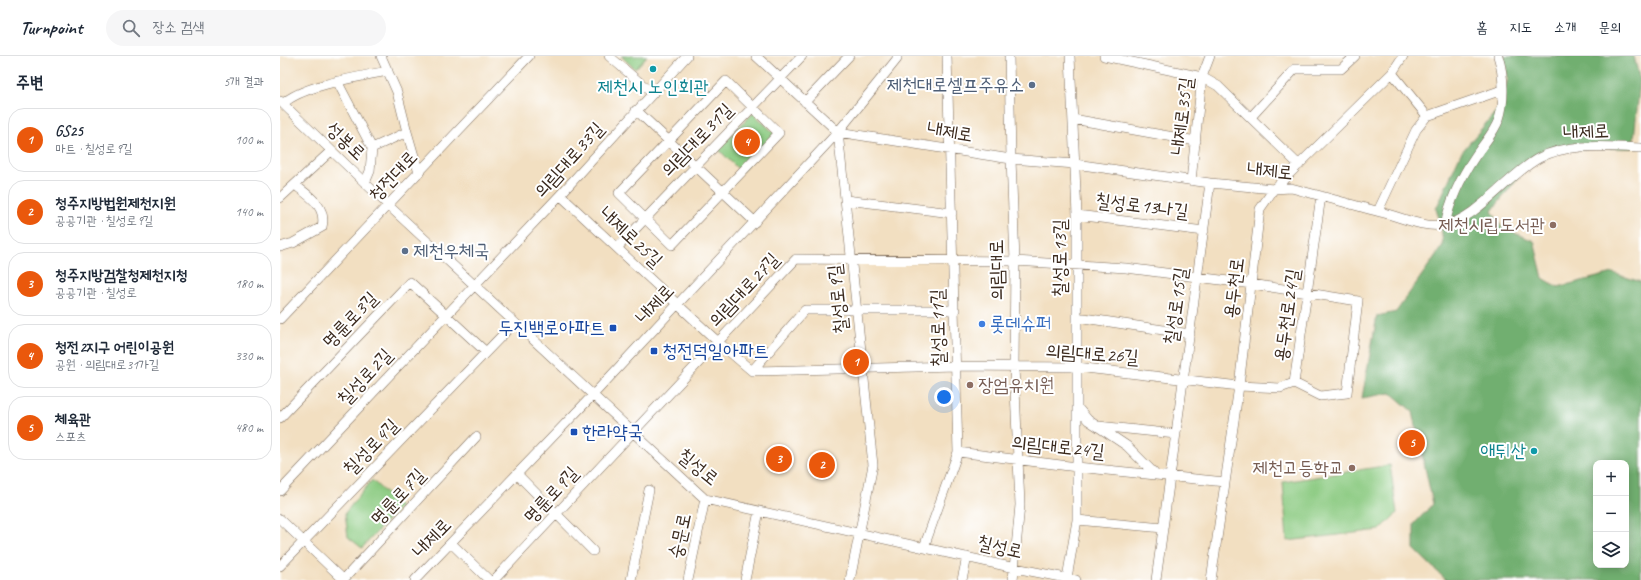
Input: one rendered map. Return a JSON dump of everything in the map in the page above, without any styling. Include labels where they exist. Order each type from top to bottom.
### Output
[{"type":"street","points":[[381,56],[397,92],[419,173]]},
{"type":"street","name":"청전대로","points":[[280,319],[389,206],[529,56]]},
{"type":"street","points":[[609,56],[652,93]]},
{"type":"street","name":"의림대로33길","points":[[474,285],[560,195],[636,110],[687,56]]},
{"type":"street","points":[[756,56],[838,132],[897,58]]},
{"type":"street","name":"의림대로31길","points":[[617,248],[802,56]]},
{"type":"street","points":[[805,102],[849,56]]},
{"type":"street","name":"칠성로11길","points":[[924,547],[958,452],[951,149],[947,56]]},
{"type":"street","name":"의림대로","points":[[1009,56],[1015,261],[1014,366],[1020,505],[1013,580]]},
{"type":"street","name":"칠성로13길","points":[[1070,56],[1077,216],[1077,520],[1072,579]]},
{"type":"street","points":[[1104,56],[1202,77],[1218,86],[1299,165]]},
{"type":"street","name":"내제로35길","points":[[1192,181],[1202,77],[1210,56]]},
{"type":"street","points":[[1251,117],[1295,69],[1341,69],[1355,56]]},
{"type":"street","name":"용두천로","points":[[1211,580],[1252,284],[1260,209],[1274,188],[1392,73],[1404,56]]},
{"type":"street","points":[[1446,225],[1449,207],[1457,186],[1476,155],[1493,133],[1499,119],[1502,90],[1498,56]]},
{"type":"street","points":[[282,103],[290,97],[338,82],[346,78],[388,71]]},
{"type":"street","points":[[1392,73],[1427,116]]},
{"type":"street","points":[[726,81],[753,106],[779,133],[672,245],[619,193],[726,81]]},
{"type":"street","points":[[338,82],[372,148],[370,171],[365,183]]},
{"type":"street","points":[[1378,211],[1416,130],[1427,116],[1502,90]]},
{"type":"street","name":"성봉로","points":[[282,103],[389,206]]},
{"type":"street","points":[[636,110],[755,222]]},
{"type":"street","points":[[1073,119],[1196,141]]},
{"type":"street","points":[[372,148],[407,132]]},
{"type":"street","name":"내제로","points":[[415,580],[592,396],[838,132],[1011,159],[1075,164],[1210,183],[1291,188],[1418,223],[1446,225],[1462,219],[1538,158],[1554,151],[1582,147],[1641,148]]},
{"type":"street","name":"칠성로9길","points":[[838,132],[846,200],[850,258],[873,465],[850,580]]},
{"type":"street","points":[[280,198],[331,151]]},
{"type":"street","name":"칠성로15길","points":[[1156,580],[1210,183]]},
{"type":"street","points":[[280,248],[293,243],[322,227],[324,218],[320,206],[295,185]]},
{"type":"street","name":"내제로25길","points":[[560,195],[718,342],[752,371]]},
{"type":"street","name":"용두천로24길","points":[[1238,386],[1280,388],[1294,383],[1321,196]]},
{"type":"street","points":[[846,200],[952,213]]},
{"type":"street","name":"칠성로","points":[[389,206],[592,396],[705,499],[967,556],[1015,568],[1072,579]]},
{"type":"street","name":"칠성로13나길","points":[[1077,216],[1204,231]]},
{"type":"street","name":"의림대로27길","points":[[633,433],[796,259],[850,258],[1015,261],[1077,264],[1126,268],[1252,284],[1308,292],[1358,302],[1347,392],[1320,396],[1294,383]]},
{"type":"street","name":"명륜로3길","points":[[280,418],[410,282],[446,315]]},
{"type":"street","name":"칠성로2길","points":[[280,491],[474,285]]},
{"type":"street","points":[[752,371],[806,310],[955,310]]},
{"type":"street","points":[[446,315],[486,352]]},
{"type":"street","points":[[1077,316],[1190,334]]},
{"type":"street","name":"칠성로4길","points":[[280,566],[514,323]]},
{"type":"street","name":"의림대로26길","points":[[752,371],[956,366],[1077,367],[1238,386]]},
{"type":"street","name":"의림대로24길","points":[[1077,407],[1088,420],[1127,446],[1154,473]]},
{"type":"street","points":[[1097,426],[1176,434]]},
{"type":"street","name":"명륜로9길","points":[[494,580],[633,433]]},
{"type":"street","name":"명륜로7길","points":[[344,580],[476,437]]},
{"type":"street","name":"의림대로24길","points":[[958,452],[1077,467],[1154,473],[1224,482]]},
{"type":"street","points":[[517,474],[593,551]]},
{"type":"street","points":[[631,580],[649,490]]},
{"type":"street","name":"숭문로","points":[[688,580],[705,499]]},
{"type":"street","points":[[745,580],[759,511]]},
{"type":"street","points":[[280,519],[344,580]]},
{"type":"street","points":[[1077,520],[1163,528]]},
{"type":"street","points":[[451,543],[489,580]]},
{"type":"street","points":[[962,580],[967,556]]},
{"type":"green space","points":[[621,56],[647,56],[635,69]]},
{"type":"green space","points":[[1504,56],[1634,56],[1640,81],[1633,148],[1565,149],[1526,167],[1492,211],[1502,228],[1534,241],[1543,278],[1558,287],[1613,273],[1641,282],[1641,580],[1446,580],[1414,549],[1414,524],[1433,504],[1413,412],[1391,393],[1362,398],[1377,316],[1396,312],[1443,245],[1441,225],[1436,209],[1461,153],[1498,109],[1508,79]]},
{"type":"green space","points":[[753,113],[776,135],[741,172],[718,149]]},
{"type":"green space","points":[[1390,465],[1397,513],[1380,530],[1287,541],[1283,482]]},
{"type":"green space","points":[[372,480],[400,507],[362,548],[348,537],[345,513]]},
{"type":"place","name":"제천시 노인회관","points":[[653,69]]},
{"type":"place","name":"제천대로셀프주유소","points":[[1032,85]]},
{"type":"place","name":"청전2지구 어린이공원","points":[[747,142]]},
{"type":"place","name":"제천시립도서관","points":[[1553,225]]},
{"type":"place","name":"제천우체국","points":[[405,251]]},
{"type":"place","name":"롯데슈퍼","points":[[982,324]]},
{"type":"place","name":"두진백로아파트","points":[[613,328]]},
{"type":"place","name":"청전덕일아파트","points":[[654,351]]},
{"type":"place","name":"GS25","points":[[856,362]]},
{"type":"place","name":"장엄유치원","points":[[970,385]]},
{"type":"place","name":"한라약국","points":[[574,432]]},
{"type":"place","name":"체육관","points":[[1412,443]]},
{"type":"place","name":"애뒤산","points":[[1534,451]]},
{"type":"place","name":"청주지방검찰청제천지청","points":[[779,459]]},
{"type":"place","name":"청주지방법원제천지원","points":[[822,465]]},
{"type":"place","name":"제천고등학교","points":[[1352,468]]}]
